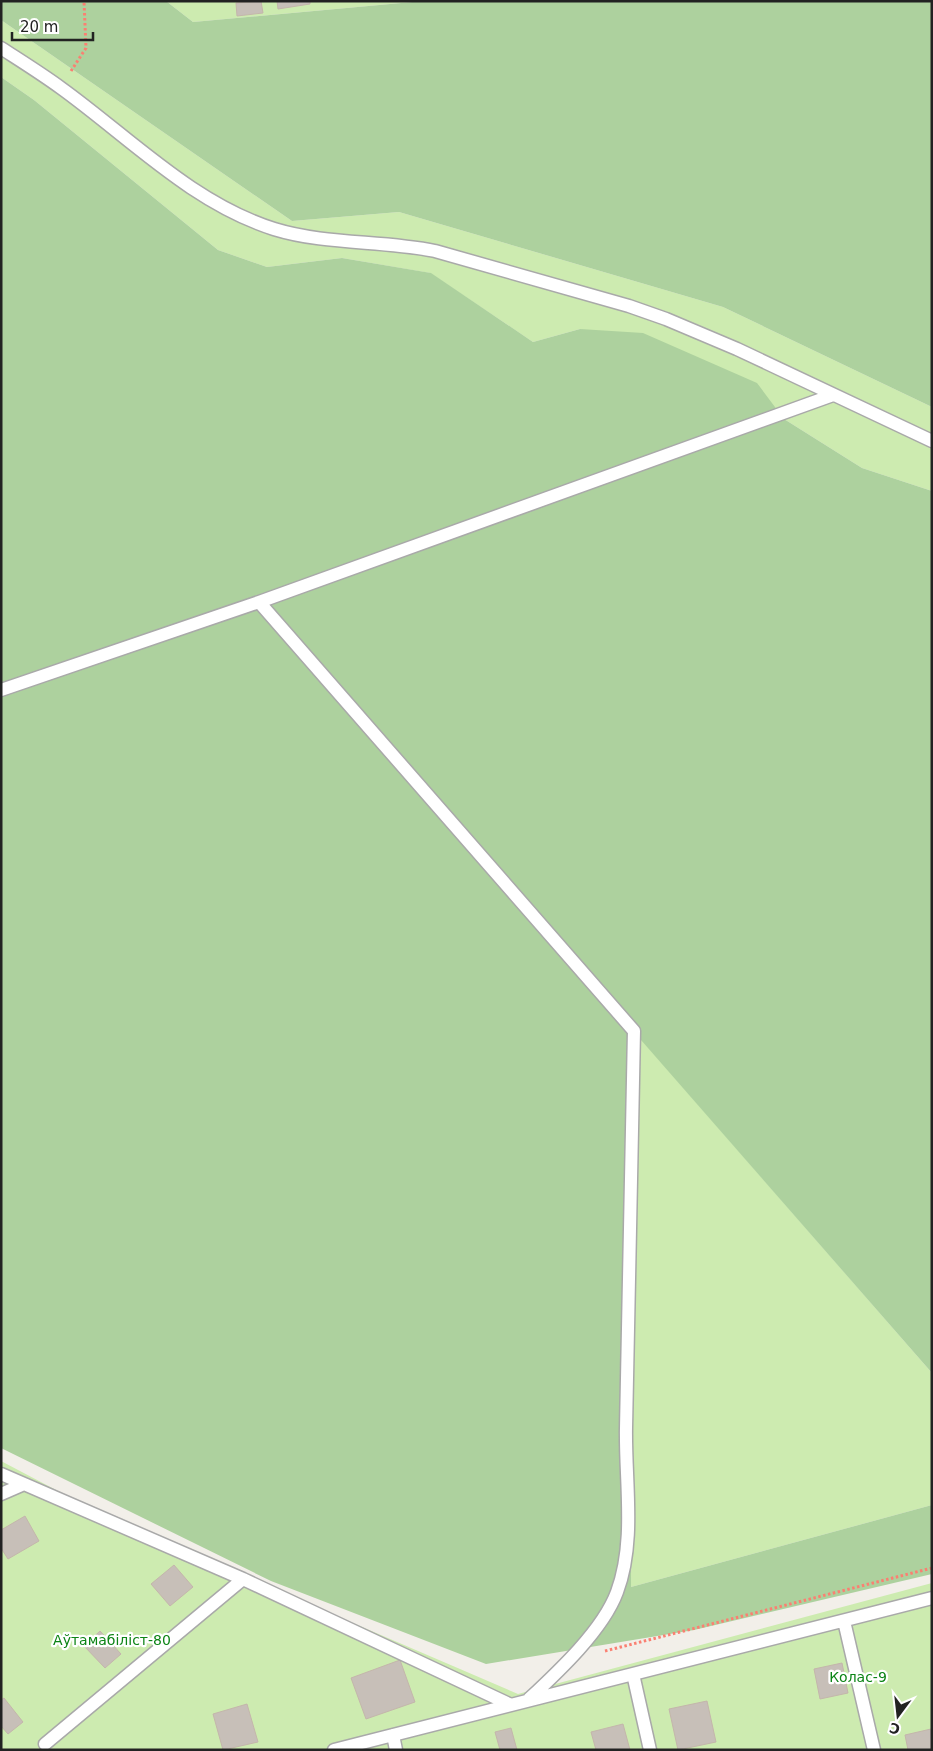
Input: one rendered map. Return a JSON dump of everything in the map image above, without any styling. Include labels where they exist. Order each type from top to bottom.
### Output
[{"type":"lane","points":[[1,48],[61,88],[174,176],[224,207],[272,228],[297,235],[408,245],[628,306],[703,334],[932,441]]},
{"type":"lane","points":[[1,690],[259,602],[834,395]]},
{"type":"lane","points":[[259,602],[634,1031],[626,1442],[627,1555],[617,1594],[598,1624],[571,1660],[529,1700]]},
{"type":"lane","points":[[1,1474],[243,1579],[509,1704]]},
{"type":"lane","points":[[1,1494],[24,1484]]},
{"type":"lane","points":[[45,1744],[243,1579]]},
{"type":"lane","points":[[334,1750],[509,1704],[844,1622],[932,1598]]},
{"type":"lane","points":[[844,1622],[874,1750]]},
{"type":"lane","points":[[633,1674],[650,1750]]},
{"type":"lane","points":[[393,1735],[396,1750]]},
{"type":"path","points":[[61,88],[86,48],[84,1]]},
{"type":"path","points":[[571,1660],[932,1568]]},
{"type":"green space","points":[[1,1],[166,1],[193,22],[423,1],[932,1],[932,407],[723,307],[399,212],[292,221],[1,20]]},
{"type":"green space","points":[[166,1],[423,1],[193,22]]},
{"type":"green space","points":[[1,20],[292,221],[399,212],[723,307],[932,407],[932,491],[862,468],[784,419],[580,329],[533,342],[430,273],[342,258],[267,267],[218,250],[34,100],[1,77]]},
{"type":"green space","points":[[1,77],[34,100],[218,250],[267,267],[342,258],[431,273],[533,342],[580,329],[643,333],[757,383],[784,419],[862,468],[932,491],[932,1373],[634,1032],[631,1587],[932,1505],[932,1574],[694,1630],[486,1664],[271,1581],[1,1448]]},
{"type":"green space","points":[[634,1031],[932,1373],[932,1505],[631,1587]]},
{"type":"green space","name":"Аўтамабіліст-80","points":[[1,1461],[113,1520],[518,1694],[932,1583],[932,1750],[1,1750]]},
{"type":"building","points":[[261,1],[263,13],[237,16],[236,3]]},
{"type":"building","points":[[277,1],[310,1],[310,4],[278,9]]},
{"type":"building","points":[[25,1516],[39,1541],[8,1559],[1,1548],[1,1530]]},
{"type":"building","points":[[174,1565],[193,1587],[170,1606],[151,1584]]},
{"type":"building","points":[[100,1631],[121,1654],[105,1668],[84,1646]]},
{"type":"building","points":[[400,1660],[415,1702],[366,1719],[351,1678]]},
{"type":"building","points":[[842,1663],[848,1693],[820,1699],[814,1669]]},
{"type":"building","points":[[4,1698],[23,1722],[8,1734],[1,1726],[1,1700]]},
{"type":"building","points":[[707,1701],[716,1742],[678,1750],[669,1709]]},
{"type":"building","points":[[247,1704],[258,1742],[223,1750],[213,1714]]},
{"type":"building","points":[[623,1724],[630,1750],[596,1750],[591,1732]]},
{"type":"building","points":[[511,1728],[517,1750],[500,1750],[495,1732]]},
{"type":"building","points":[[931,1729],[932,1750],[908,1750],[905,1735]]},
{"type":"park label","name":"Колас-9","points":[[858,1677]]}]
